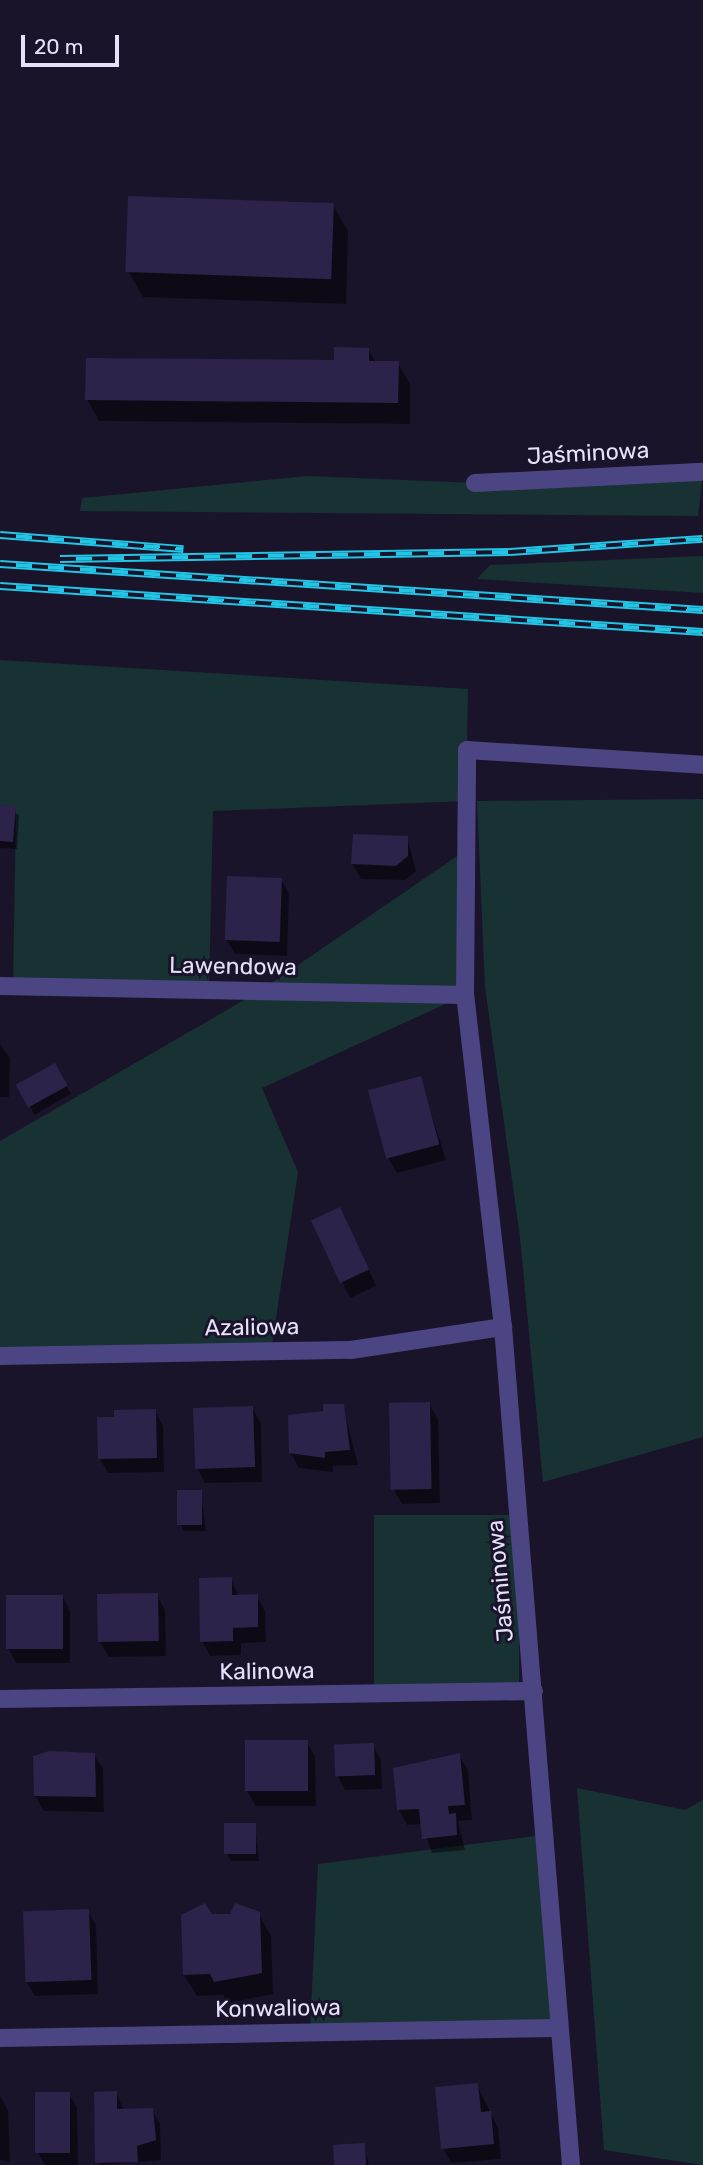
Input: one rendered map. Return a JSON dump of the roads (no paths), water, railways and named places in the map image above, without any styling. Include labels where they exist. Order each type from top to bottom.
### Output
[{"type":"street","name":"Jaśminowa","points":[[475,483],[703,472]]},
{"type":"street","name":"Jaśminowa","points":[[570,2165],[556,2028],[534,1691],[503,1327],[465,995],[467,750],[703,765]]},
{"type":"street","name":"Lawendowa","points":[[0,986],[465,995]]},
{"type":"street","name":"Azaliowa","points":[[0,1356],[351,1350],[503,1327]]},
{"type":"street","name":"Kalinowa","points":[[0,1699],[534,1691]]},
{"type":"street","name":"Konwaliowa","points":[[0,2038],[556,2028]]},
{"type":"railway","points":[[0,535],[183,549]]},
{"type":"railway","points":[[60,559],[510,552],[703,539]]},
{"type":"railway","points":[[0,564],[703,610]]},
{"type":"railway","points":[[0,586],[703,632]]}]
